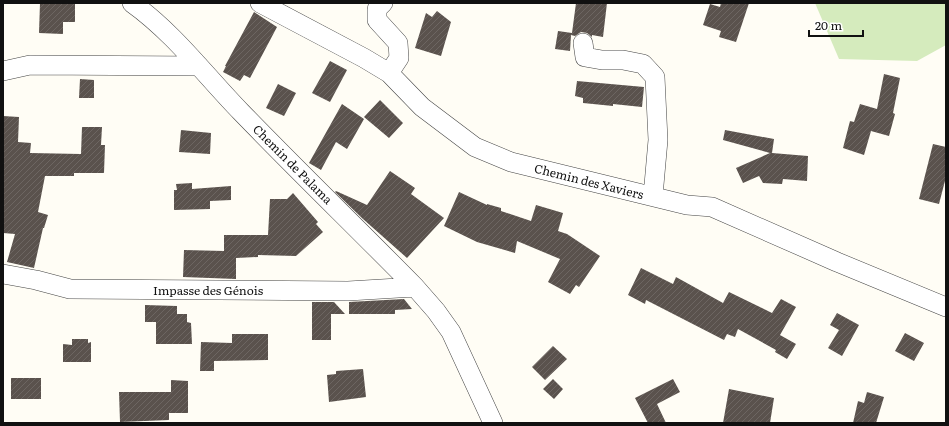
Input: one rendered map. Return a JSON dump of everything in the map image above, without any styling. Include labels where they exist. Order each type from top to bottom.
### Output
[{"type":"street","name":"Chemin de Palama","points":[[132,3],[146,13],[173,37],[241,112],[414,286],[436,311],[451,332],[493,423]]},
{"type":"street","name":"Chemin des Xaviers","points":[[260,3],[364,58],[389,73],[422,107],[475,147],[511,162],[687,205],[712,207],[837,262],[946,307]]},
{"type":"street","points":[[383,3],[377,8],[377,20],[398,43],[399,58],[389,73]]},
{"type":"street","points":[[583,43],[585,56],[602,60],[623,60],[643,64],[655,77],[658,140],[653,196]]},
{"type":"street","points":[[3,71],[30,65],[199,66]]},
{"type":"street","name":"Impasse des Génois","points":[[3,274],[36,280],[70,289],[348,291],[414,286]]},
{"type":"green space","points":[[815,3],[946,3],[946,45],[917,61],[839,59]]},
{"type":"building","points":[[40,3],[75,3],[75,22],[63,22],[63,34],[39,33]]},
{"type":"building","points":[[576,3],[607,3],[603,37],[592,35],[592,37],[587,33],[581,32],[575,36],[571,35],[570,51],[555,49],[558,31],[572,33]]},
{"type":"building","points":[[721,3],[749,3],[736,42],[719,37],[721,31],[703,25],[710,4],[720,7]]},
{"type":"building","points":[[437,11],[451,22],[441,56],[415,48],[426,13],[432,17]]},
{"type":"building","points":[[254,12],[277,27],[250,78],[244,75],[240,81],[223,72]]},
{"type":"building","points":[[330,61],[347,70],[330,102],[312,93]]},
{"type":"building","points":[[884,74],[900,78],[893,113],[895,114],[889,136],[871,131],[864,155],[843,148],[850,121],[854,122],[860,104],[877,109]]},
{"type":"building","points":[[80,79],[94,80],[94,98],[79,98]]},
{"type":"building","points":[[577,81],[644,87],[642,107],[583,103],[583,98],[575,96]]},
{"type":"building","points":[[278,84],[296,93],[284,116],[266,108]]},
{"type":"building","points":[[380,100],[403,123],[389,138],[364,117]]},
{"type":"building","points":[[342,104],[364,119],[347,149],[336,142],[321,170],[309,163]]},
{"type":"building","points":[[3,116],[19,117],[18,142],[31,143],[30,153],[81,154],[82,127],[102,127],[101,145],[105,145],[104,173],[74,173],[74,176],[45,176],[38,212],[48,215],[43,228],[34,268],[7,262],[15,234],[3,233]]},
{"type":"building","points":[[181,130],[211,133],[210,154],[179,152]]},
{"type":"building","points":[[725,130],[774,139],[772,153],[808,156],[807,181],[783,179],[782,184],[763,183],[759,176],[743,183],[736,168],[770,153],[723,140]]},
{"type":"building","points":[[933,144],[946,147],[946,177],[939,204],[919,199]]},
{"type":"building","points":[[390,171],[415,188],[411,194],[444,218],[407,258],[335,192],[336,191],[367,205]]},
{"type":"building","points":[[192,183],[192,189],[231,186],[231,200],[210,201],[210,209],[174,210],[174,190],[177,190],[176,184]]},
{"type":"building","points":[[459,192],[487,205],[501,208],[501,211],[531,221],[536,205],[563,213],[558,231],[567,234],[600,256],[579,287],[576,285],[570,294],[548,282],[560,259],[517,241],[515,253],[477,242],[444,226]]},
{"type":"building","points":[[293,193],[318,222],[316,224],[323,232],[296,256],[258,255],[258,257],[236,258],[236,279],[183,277],[184,250],[224,251],[224,235],[268,235],[270,199],[287,199]]},
{"type":"building","points":[[641,268],[673,284],[676,277],[723,303],[729,292],[772,313],[781,299],[796,307],[780,335],[796,344],[787,359],[775,352],[776,350],[738,329],[735,337],[727,334],[724,340],[646,300],[645,304],[628,295]]},
{"type":"building","points":[[404,299],[412,309],[395,310],[395,314],[349,314],[349,302]]},
{"type":"building","points":[[312,302],[334,302],[345,314],[331,314],[331,340],[312,340]]},
{"type":"building","points":[[145,305],[177,306],[177,314],[187,314],[187,322],[191,323],[192,344],[156,344],[156,322],[145,322]]},
{"type":"building","points":[[837,313],[859,325],[842,356],[828,348],[839,330],[830,325]]},
{"type":"building","points":[[905,333],[924,343],[914,361],[895,351]]},
{"type":"building","points":[[232,334],[268,334],[268,360],[214,361],[214,371],[200,371],[201,342],[232,343]]},
{"type":"building","points":[[72,339],[88,339],[88,343],[91,342],[91,362],[63,362],[63,344],[72,345]]},
{"type":"building","points":[[553,346],[567,359],[545,380],[532,367]]},
{"type":"building","points":[[363,369],[366,397],[329,402],[327,375],[336,374],[336,371]]},
{"type":"building","points":[[11,378],[41,378],[41,399],[11,399]]},
{"type":"building","points":[[553,379],[563,389],[554,399],[543,389]]},
{"type":"building","points":[[673,379],[680,392],[657,404],[666,423],[648,423],[635,398]]},
{"type":"building","points":[[171,380],[188,381],[188,413],[169,413],[169,420],[120,422],[119,392],[171,392]]},
{"type":"building","points":[[729,389],[774,398],[770,423],[723,423]]},
{"type":"building","points":[[867,392],[884,397],[876,423],[853,423],[858,401],[864,403]]}]
